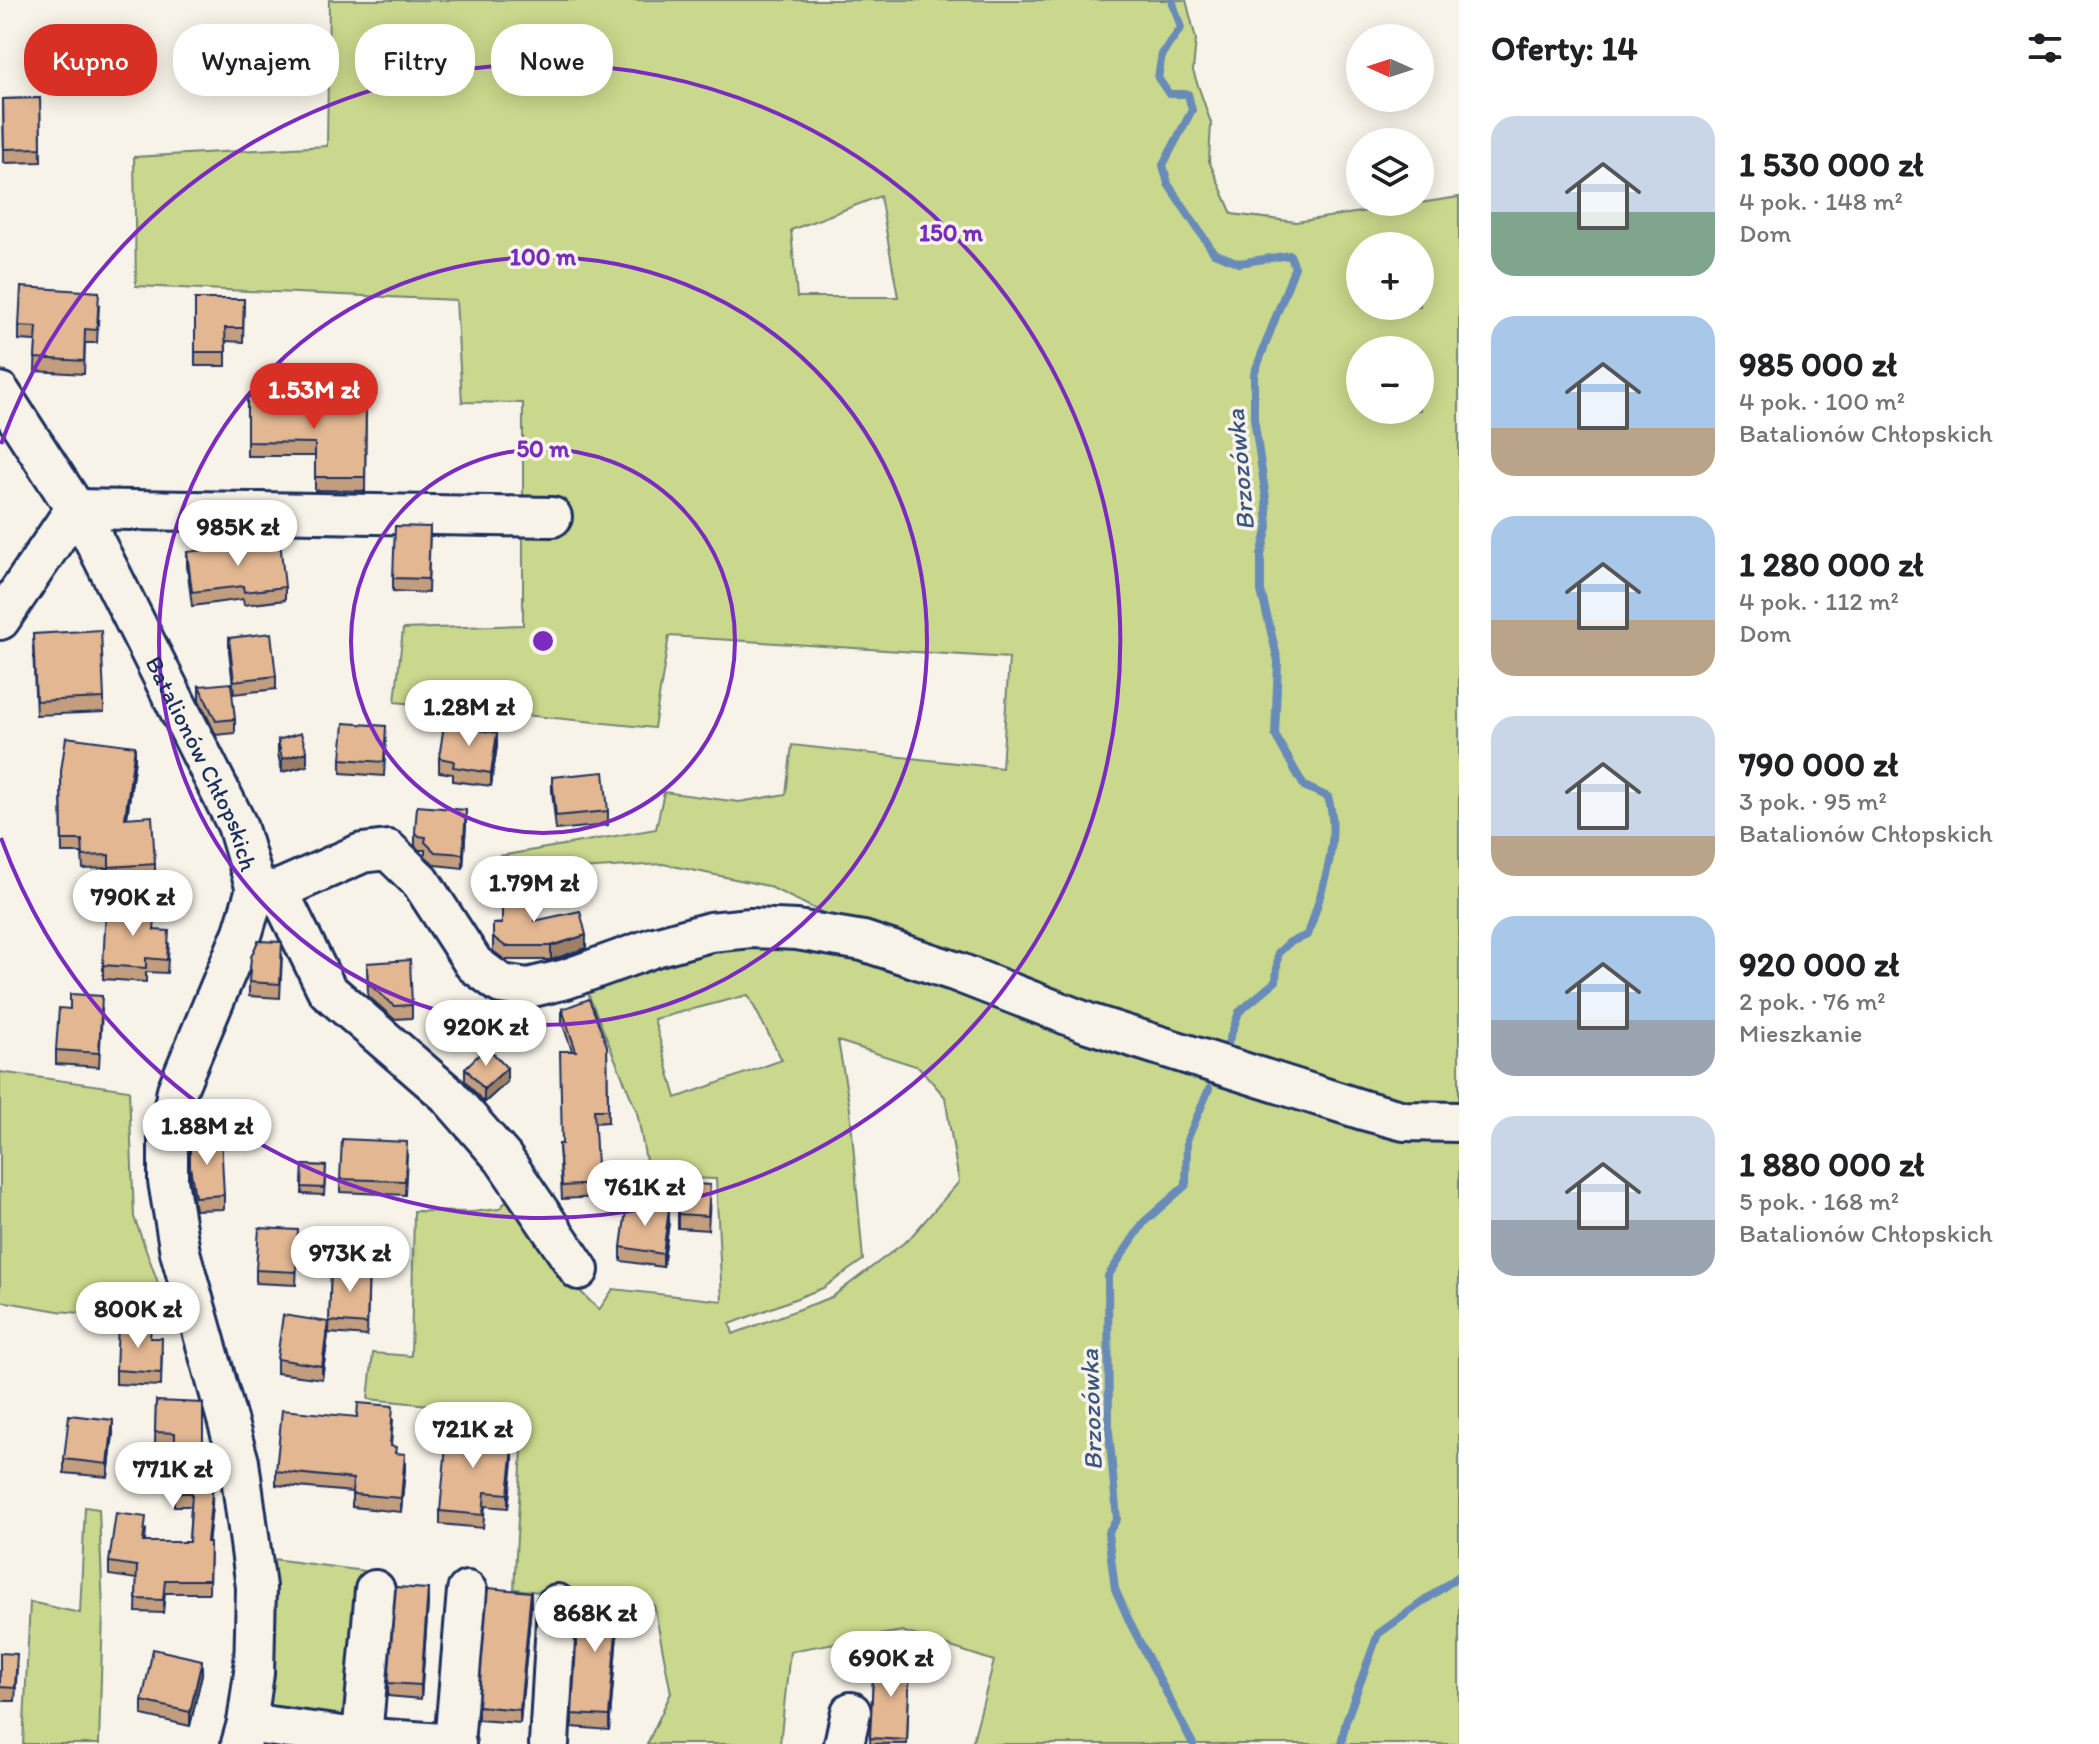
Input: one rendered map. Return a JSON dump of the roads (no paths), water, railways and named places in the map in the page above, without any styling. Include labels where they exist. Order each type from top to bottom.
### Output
[{"type":"street","name":"Batalionów Chłopskich","points":[[0,392],[88,528],[267,889],[243,932],[177,1090],[168,1139],[168,1181],[180,1252],[239,1462],[248,1518],[256,1587],[254,1673],[244,1733],[455,1744],[467,1591]]},
{"type":"street","points":[[0,620],[75,509],[552,517]]},
{"type":"street","points":[[579,1270],[503,1158],[447,1094],[327,990],[267,889],[362,853],[388,850],[421,882],[474,964],[501,984],[528,988],[566,979],[655,947],[710,932],[751,928],[797,930],[863,941],[957,972],[1088,1023],[1363,1110],[1404,1121],[1459,1122]]},
{"type":"street","points":[[362,1737],[375,1590]]},
{"type":"street","points":[[549,1744],[557,1604]]},
{"type":"waterway","name":"Brzozówka","points":[[1172,0],[1181,28],[1162,54],[1158,78],[1169,94],[1188,94],[1192,110],[1163,165],[1168,184],[1214,253],[1239,263],[1290,255],[1295,267],[1254,374],[1254,418],[1268,527],[1261,555],[1261,591],[1278,661],[1275,735],[1304,786],[1328,797],[1333,831],[1324,884],[1308,935],[1290,942],[1278,953],[1276,981],[1239,1012],[1226,1049],[1221,1054]]},
{"type":"waterway","name":"Brzozówka","points":[[1193,1744],[1115,1589],[1108,1533],[1117,1519],[1109,1432],[1108,1276],[1144,1222],[1186,1185],[1187,1140],[1209,1089]]},
{"type":"waterway","points":[[1341,1744],[1346,1721],[1378,1634],[1459,1576]]}]
